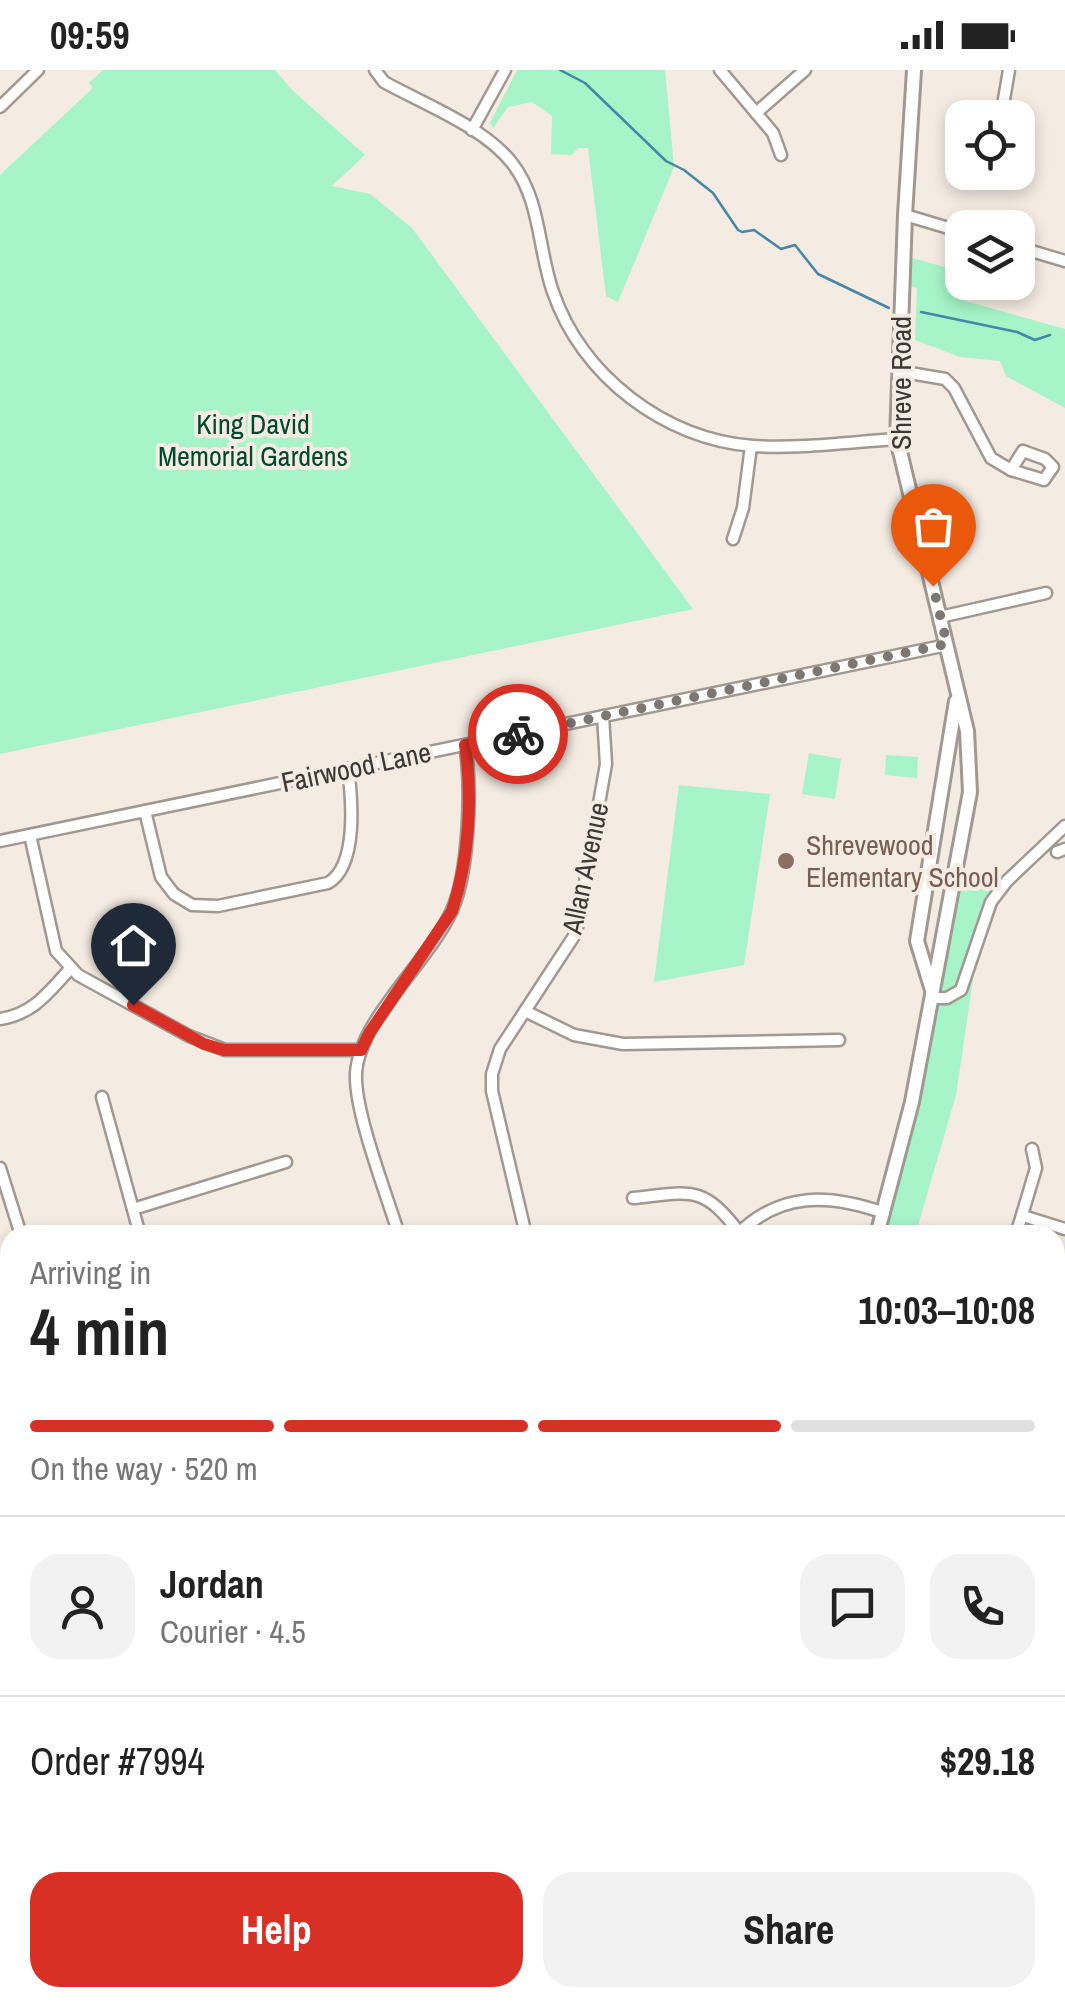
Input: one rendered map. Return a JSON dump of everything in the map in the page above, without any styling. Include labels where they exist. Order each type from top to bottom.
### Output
[{"type":"main road","name":"Shreve Road","points":[[880,1225],[912,1102],[970,792],[969,740],[897,439],[914,70]]},
{"type":"main road","name":"Shreve Road","points":[[933,998],[916,941],[952,739],[957,688]]},
{"type":"main road","points":[[922,962],[928,968],[940,966]]},
{"type":"street","points":[[0,106],[38,70]]},
{"type":"street","points":[[375,70],[384,82],[472,130],[504,154],[522,178],[534,207],[557,304],[577,342],[602,373],[635,402],[672,424],[751,446],[897,439]]},
{"type":"street","points":[[472,130],[505,70]]},
{"type":"street","points":[[720,70],[778,140],[781,156]]},
{"type":"street","points":[[756,114],[804,70]]},
{"type":"street","points":[[1004,100],[1009,70]]},
{"type":"street","points":[[905,215],[945,227]]},
{"type":"street","points":[[1035,252],[1065,261]]},
{"type":"street","points":[[898,371],[946,378],[992,458],[1011,470]]},
{"type":"street","points":[[734,538],[743,508],[751,446]]},
{"type":"street","points":[[940,617],[1046,593]]},
{"type":"street","name":"Fairwood Lane","points":[[0,841],[947,644]]},
{"type":"street","name":"Allan Avenue","points":[[524,1225],[492,1086],[497,1055],[576,933],[606,764],[603,716]]},
{"type":"street","points":[[396,1225],[358,1099],[356,1075],[370,1032],[452,911],[470,800],[465,745]]},
{"type":"street","points":[[146,811],[158,870],[167,887],[192,905],[218,906],[328,883],[338,877],[345,864],[352,811],[348,769]]},
{"type":"street","points":[[933,998],[947,998],[960,990],[991,902],[1007,881],[1065,826]]},
{"type":"street","points":[[30,834],[56,951],[70,969],[189,1036],[224,1050],[361,1050]]},
{"type":"street","points":[[0,1019],[34,1008],[70,969]]},
{"type":"street","points":[[525,1011],[585,1038],[623,1044],[839,1040]]},
{"type":"street","points":[[102,1097],[138,1225]]},
{"type":"street","points":[[1020,1225],[1036,1168],[1032,1149]]},
{"type":"street","points":[[134,1209],[286,1162]]},
{"type":"street","points":[[0,1168],[17,1225]]},
{"type":"street","points":[[633,1198],[704,1196],[718,1206],[732,1225]]},
{"type":"street","points":[[750,1225],[768,1211],[810,1200],[838,1199],[884,1212]]},
{"type":"street","points":[[1023,1216],[1052,1225]]},
{"type":"green space","name":"King David Memorial Gardens","points":[[103,70],[275,70],[365,155],[332,186],[370,194],[412,228],[693,609],[0,754],[0,175],[93,88],[89,83]]},
{"type":"green space","points":[[517,70],[665,70],[674,167],[618,302],[606,296],[588,148],[578,148],[572,155],[551,154],[552,116],[532,102],[508,107],[493,128],[490,123]]},
{"type":"green space","points":[[909,257],[945,267],[945,300],[962,300],[1065,329],[1065,408],[1006,376],[1000,361],[960,357],[915,340],[917,288],[907,285]]},
{"type":"green space","points":[[809,753],[841,759],[835,799],[802,794]]},
{"type":"green space","points":[[886,755],[918,757],[917,778],[885,775]]},
{"type":"green space","points":[[679,785],[770,794],[744,965],[654,982]]},
{"type":"green space","points":[[992,878],[1001,879],[983,908],[960,981],[973,979],[956,1095],[918,1225],[883,1225],[909,1146],[934,1015],[943,989],[958,890]]},
{"type":"waterway","points":[[560,70],[585,83],[666,161],[713,193],[738,230],[754,230],[781,249],[795,245],[818,274],[889,308]]},
{"type":"waterway","points":[[921,312],[1017,332],[1035,340],[1050,335]]},
{"type":"way so far","points":[[518,734],[947,644],[933,586]]},
{"type":"place","name":"Shrevewood Elementary School","points":[[786,861]]},
{"type":"route","points":[[133,1005],[204,1044],[224,1050],[361,1050],[452,911],[470,800],[465,745],[518,734]]}]
